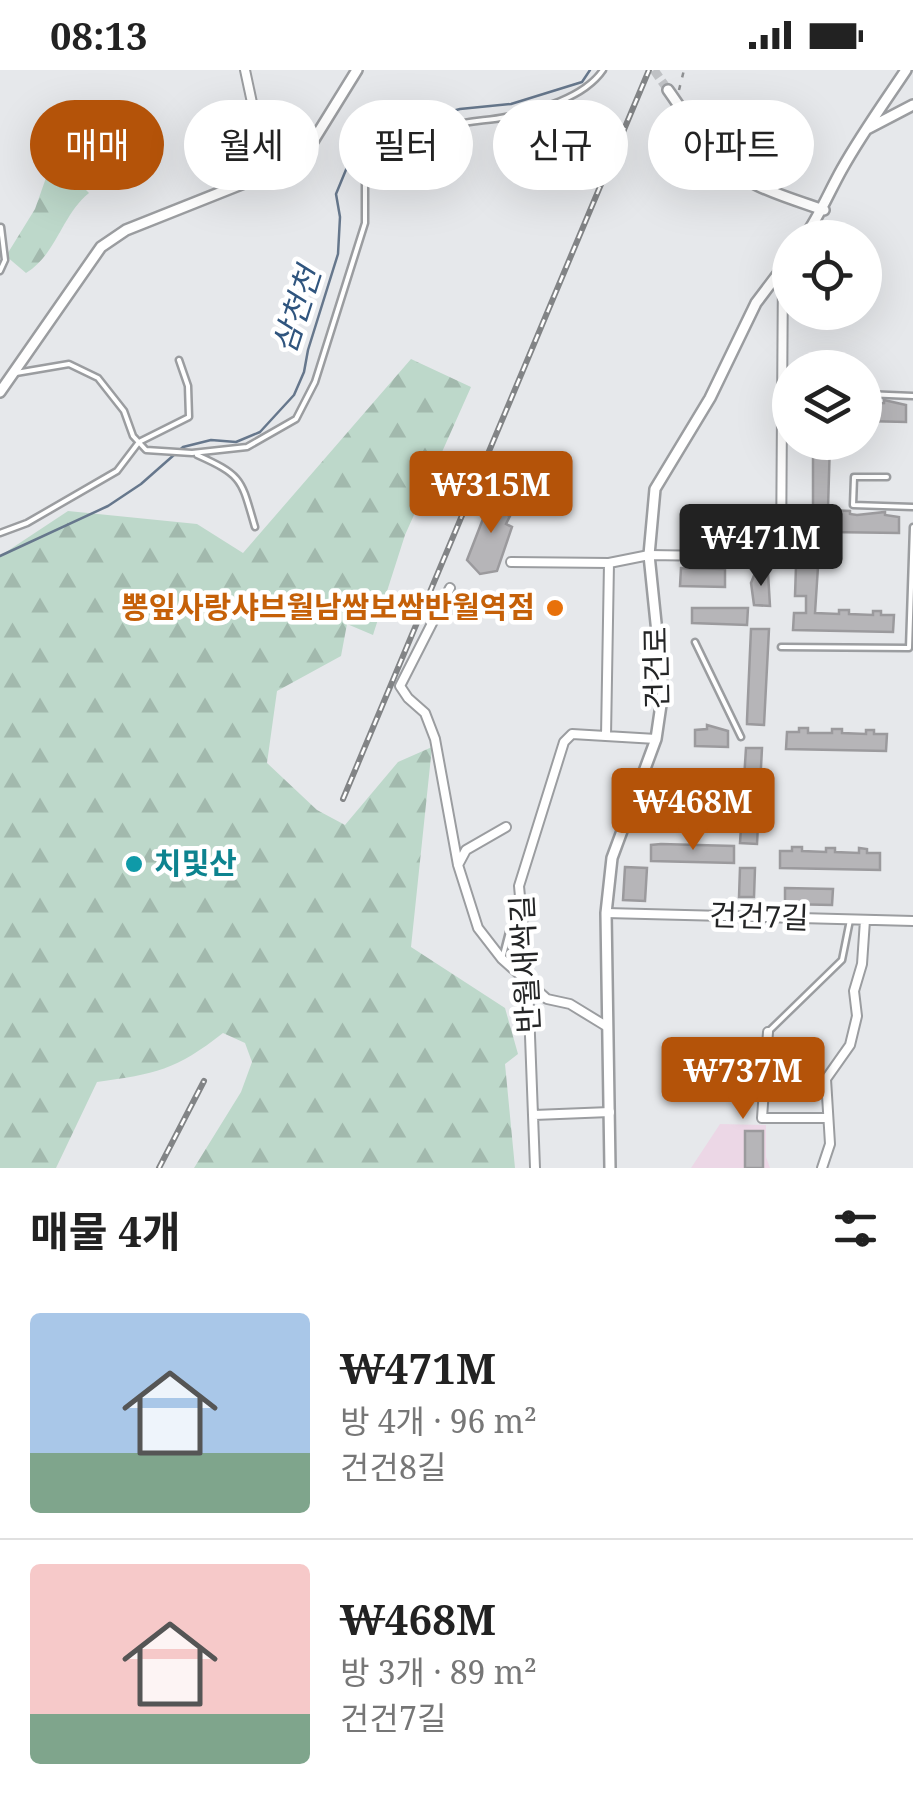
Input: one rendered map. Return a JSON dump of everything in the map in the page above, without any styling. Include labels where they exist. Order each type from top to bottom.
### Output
[{"type":"street","points":[[246,70],[252,100]]},
{"type":"street","points":[[319,131],[357,70]]},
{"type":"street","points":[[817,220],[866,129],[906,70]]},
{"type":"street","points":[[668,90],[675,100]]},
{"type":"street","points":[[866,129],[913,105]]},
{"type":"street","points":[[2,386],[16,373],[101,247],[126,230],[227,190]]},
{"type":"street","points":[[770,190],[824,210]]},
{"type":"street","name":"건건로","points":[[610,1168],[606,913],[612,858],[656,738],[663,690],[648,555],[655,489],[710,398],[756,304],[772,283]]},
{"type":"street","points":[[512,562],[609,563],[648,555],[781,557],[783,330]]},
{"type":"street","points":[[606,736],[609,563]]},
{"type":"street","points":[[450,588],[400,686],[425,713],[435,738],[458,864],[478,928],[502,959],[547,999],[570,1004],[606,1026]]},
{"type":"street","name":"반월새싹길","points":[[535,1168],[520,886],[564,742],[572,734],[656,738]]},
{"type":"street","points":[[458,864],[466,850],[506,827]]},
{"type":"street","name":"건건7길","points":[[606,913],[913,921]]},
{"type":"street","points":[[822,1168],[830,1144],[826,1080],[850,1044],[857,1016],[854,991],[862,964],[865,920]]},
{"type":"street","points":[[768,1032],[762,1118],[828,1118]]},
{"type":"street","points":[[534,1115],[610,1112]]},
{"type":"lane","points":[[16,373],[69,364],[98,378],[124,411],[133,436],[146,450],[192,453],[247,447],[296,419],[315,382],[364,223],[365,179],[404,145],[456,124],[509,117],[579,93],[592,86],[603,70]]},
{"type":"lane","points":[[0,271],[6,260],[2,227]]},
{"type":"lane","points":[[0,533],[27,523],[117,471],[138,442],[188,417],[188,386],[179,360]]},
{"type":"lane","points":[[882,395],[913,396]]},
{"type":"lane","points":[[192,453],[222,466],[242,481],[255,527]]},
{"type":"lane","points":[[887,477],[854,477],[852,504],[913,507]]},
{"type":"lane","points":[[780,646],[909,648],[913,528]]},
{"type":"lane","points":[[695,642],[741,737]]},
{"type":"lane","points":[[768,1032],[842,960],[850,920]]},
{"type":"lane","points":[[502,959],[509,932]]},
{"type":"path","points":[[676,100],[684,70]]},
{"type":"shaded area","points":[[720,1124],[766,1125],[770,1168],[691,1168]]},
{"type":"green space","points":[[42,190],[89,193],[45,256],[26,273],[6,256],[35,209]]},
{"type":"green space","points":[[411,359],[471,387],[405,535],[373,635],[347,624],[341,656],[277,691],[267,763],[317,810],[345,825],[398,762],[432,747],[411,947],[505,1008],[518,1054],[505,1064],[515,1168],[194,1168],[241,1092],[252,1062],[245,1043],[223,1033],[178,1063],[97,1082],[56,1168],[0,1168],[0,556],[68,511],[197,524],[243,553]]},
{"type":"building","points":[[884,403],[906,405],[906,422],[882,421]]},
{"type":"building","points":[[813,460],[829,460],[828,508],[813,508]]},
{"type":"building","points":[[495,488],[509,495],[501,512],[510,516],[506,524],[512,527],[497,571],[480,574],[467,560]]},
{"type":"building","points":[[829,510],[857,515],[885,512],[899,517],[899,533],[828,532]]},
{"type":"building","points":[[797,536],[820,536],[815,613],[839,614],[839,610],[849,610],[849,614],[873,615],[873,611],[881,611],[881,615],[894,615],[893,632],[793,630],[794,613],[806,613],[806,596],[795,596]]},
{"type":"building","points":[[681,568],[725,569],[725,587],[680,586]]},
{"type":"building","points":[[755,573],[768,573],[770,606],[754,605],[751,583]]},
{"type":"building","points":[[692,608],[748,608],[747,625],[692,623]]},
{"type":"building","points":[[751,629],[769,629],[764,725],[747,724]]},
{"type":"building","points":[[707,725],[728,731],[728,747],[695,746],[695,730],[707,729]]},
{"type":"building","points":[[799,728],[808,728],[808,733],[842,729],[842,733],[866,734],[866,730],[874,730],[874,734],[887,734],[886,751],[786,749],[787,732],[799,732]]},
{"type":"building","points":[[746,748],[762,748],[757,844],[740,843]]},
{"type":"building","points":[[651,845],[734,846],[734,863],[651,861]]},
{"type":"building","points":[[792,847],[802,847],[802,851],[826,852],[826,848],[835,848],[835,852],[859,853],[859,848],[867,849],[867,853],[880,853],[880,870],[780,868],[780,851],[792,851]]},
{"type":"building","points":[[625,867],[647,868],[645,901],[623,900]]},
{"type":"building","points":[[740,868],[755,868],[754,897],[739,897]]},
{"type":"building","points":[[785,888],[833,889],[832,905],[785,904]]},
{"type":"building","points":[[745,1131],[763,1131],[763,1168],[745,1168]]},
{"type":"waterway","name":"삼천천","points":[[0,556],[108,506],[141,484],[183,447],[211,440],[236,442],[260,432],[294,395],[338,254],[340,217],[336,194],[350,160],[414,121],[460,109],[511,104],[582,82],[590,70]]},
{"type":"tunnel","points":[[654,70],[668,90]]},
{"type":"railway","points":[[343,799],[649,70]]},
{"type":"railway","points":[[159,1168],[204,1081]]},
{"type":"place","name":"뽕잎사랑샤브월남쌈보쌈반월역점","points":[[555,608]]},
{"type":"place","name":"치및산","points":[[134,864]]}]
